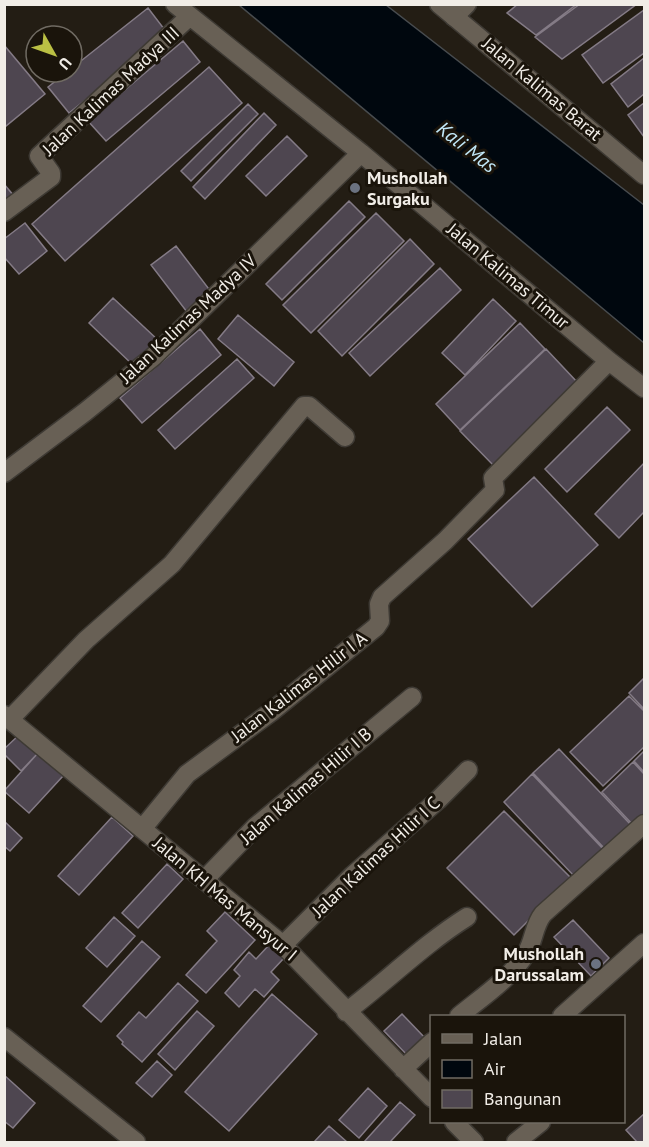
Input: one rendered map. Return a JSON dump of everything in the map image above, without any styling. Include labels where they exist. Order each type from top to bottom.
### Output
[{"type":"street","name":"Jalan Kalimas Timur","points":[[175,4],[361,153],[609,361],[645,388]]},
{"type":"street","name":"Jalan Kalimas Barat","points":[[439,4],[461,11],[645,175]]},
{"type":"street","name":"Jalan Kalimas Madya III","points":[[4,212],[51,177],[51,172],[39,156],[190,16]]},
{"type":"street","name":"Jalan Kalimas Madya IV","points":[[4,473],[153,357],[361,153]]},
{"type":"street","name":"Jalan Kalimas Hilir I A","points":[[142,829],[187,774],[271,712],[376,627],[380,621],[379,604],[382,597],[445,541],[495,490],[492,478],[609,361]]},
{"type":"street","points":[[7,717],[86,640],[172,564],[304,406],[309,406],[345,437]]},
{"type":"street","name":"Jalan Kalimas Hilir I B","points":[[205,879],[255,827],[411,696]]},
{"type":"street","name":"Jalan KH Mas Mansyur I","points":[[7,717],[283,945],[430,1096]]},
{"type":"street","name":"Jalan Kalimas Hilir I C","points":[[283,945],[353,875],[438,800],[468,770]]},
{"type":"street","points":[[461,1015],[515,968],[527,951],[537,921],[543,914],[645,825]]},
{"type":"street","points":[[346,1012],[388,980],[443,932],[467,917]]},
{"type":"street","points":[[564,1015],[645,943]]},
{"type":"street","points":[[4,1037],[136,1143]]},
{"type":"street","points":[[403,1069],[430,1043]]},
{"type":"street","points":[[455,1123],[474,1143]]},
{"type":"street","points":[[516,1143],[540,1123]]},
{"type":"water","name":"Kali Mas","points":[[239,5],[386,5],[644,205],[644,343]]},
{"type":"building","points":[[518,4],[577,4],[536,35],[507,13]]},
{"type":"building","points":[[580,4],[637,4],[562,59],[535,37]]},
{"type":"building","points":[[148,8],[168,34],[69,113],[48,87],[52,84],[84,84],[84,59]]},
{"type":"building","points":[[644,10],[644,53],[603,83],[582,55]]},
{"type":"building","points":[[183,41],[200,62],[106,141],[88,121]]},
{"type":"building","points":[[4,45],[24,69],[24,84],[37,84],[45,94],[6,126],[4,125]]},
{"type":"building","points":[[644,58],[644,94],[628,107],[611,84]]},
{"type":"building","points":[[209,67],[242,103],[65,261],[32,224]]},
{"type":"building","points":[[644,103],[644,137],[628,115]]},
{"type":"building","points":[[248,104],[258,114],[191,181],[181,171]]},
{"type":"building","points":[[264,113],[276,125],[205,199],[193,187]]},
{"type":"building","points":[[287,136],[307,156],[266,196],[246,176]]},
{"type":"building","points":[[4,184],[14,196],[4,204]]},
{"type":"building","points":[[349,201],[365,217],[282,300],[266,284]]},
{"type":"building","points":[[376,213],[404,241],[311,333],[283,305]]},
{"type":"building","points":[[25,223],[47,251],[19,274],[4,257],[4,239]]},
{"type":"building","points":[[410,239],[434,264],[342,356],[318,331]]},
{"type":"building","points":[[176,246],[212,293],[187,312],[151,265]]},
{"type":"building","points":[[440,268],[461,290],[370,376],[349,353]]},
{"type":"building","points":[[113,298],[159,341],[135,367],[89,323]]},
{"type":"building","points":[[493,299],[516,321],[465,375],[442,353]]},
{"type":"building","points":[[238,315],[294,362],[274,386],[218,339]]},
{"type":"building","points":[[520,323],[545,349],[460,430],[436,404]]},
{"type":"building","points":[[200,329],[221,355],[142,423],[120,398]]},
{"type":"building","points":[[546,349],[578,383],[493,465],[460,431]]},
{"type":"building","points":[[237,359],[254,378],[175,449],[158,430]]},
{"type":"building","points":[[607,407],[630,430],[567,492],[545,469]]},
{"type":"building","points":[[644,463],[644,512],[619,538],[595,514]]},
{"type":"building","points":[[534,477],[598,545],[532,607],[468,539]]},
{"type":"building","points":[[644,678],[644,709],[629,693]]},
{"type":"building","points":[[629,696],[644,711],[644,747],[603,786],[570,752]]},
{"type":"building","points":[[19,735],[38,753],[21,771],[4,754],[4,749]]},
{"type":"building","points":[[559,749],[631,825],[605,849],[533,773]]},
{"type":"building","points":[[644,751],[644,772],[634,761]]},
{"type":"building","points":[[38,753],[63,776],[29,813],[4,791]]},
{"type":"building","points":[[633,762],[644,774],[644,817],[635,827],[602,792]]},
{"type":"building","points":[[532,774],[604,850],[575,877],[504,802]]},
{"type":"building","points":[[504,811],[571,878],[514,935],[447,868]]},
{"type":"building","points":[[112,817],[133,836],[79,895],[58,876]]},
{"type":"building","points":[[4,821],[22,838],[10,851],[4,846]]},
{"type":"building","points":[[167,864],[183,879],[138,928],[122,913]]},
{"type":"building","points":[[225,912],[255,940],[206,993],[186,975],[217,941],[207,931]]},
{"type":"building","points":[[114,917],[135,936],[107,967],[86,948]]},
{"type":"building","points":[[573,920],[609,958],[591,976],[554,937]]},
{"type":"building","points":[[142,941],[160,957],[101,1022],[83,1006]]},
{"type":"building","points":[[269,945],[284,958],[271,972],[279,980],[264,997],[255,989],[239,1007],[225,993],[240,976],[234,970],[249,952],[256,959]]},
{"type":"building","points":[[178,983],[198,1001],[142,1062],[122,1044],[123,1042],[117,1036],[139,1012],[146,1018]]},
{"type":"building","points":[[272,994],[317,1034],[229,1131],[185,1092]]},
{"type":"building","points":[[197,1011],[214,1026],[175,1070],[158,1054]]},
{"type":"building","points":[[402,1014],[426,1039],[408,1056],[384,1031]]},
{"type":"building","points":[[157,1061],[172,1075],[152,1097],[136,1083]]},
{"type":"building","points":[[4,1075],[35,1103],[13,1128],[4,1121]]},
{"type":"building","points":[[368,1088],[387,1106],[359,1138],[339,1120]]},
{"type":"building","points":[[400,1102],[415,1115],[390,1142],[364,1142]]},
{"type":"building","points":[[644,1114],[644,1142],[637,1142],[626,1130]]},
{"type":"building","points":[[329,1126],[347,1142],[314,1142]]},
{"type":"place","name":"Mushollah Surgaku","points":[[355,188]]},
{"type":"place","name":"Mushollah Darussalam","points":[[596,964]]}]
